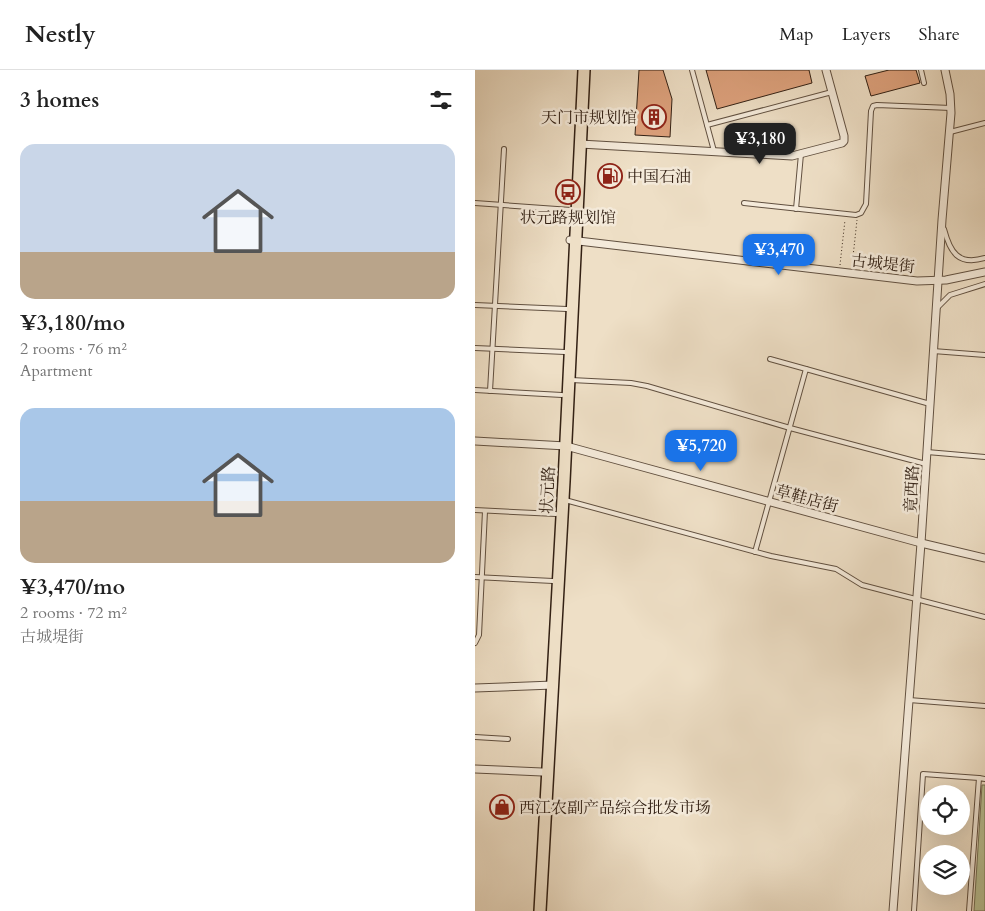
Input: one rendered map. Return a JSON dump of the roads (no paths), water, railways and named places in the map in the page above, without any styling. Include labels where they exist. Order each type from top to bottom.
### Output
[{"type":"main road","name":"状元路","points":[[540,911],[556,514],[569,380],[573,241],[571,210],[578,70]]},
{"type":"main road","name":"状元路","points":[[534,911],[542,772],[563,500],[562,395],[567,309],[581,144],[584,70]]},
{"type":"street","points":[[581,144],[792,156],[842,143],[844,141],[827,70]]},
{"type":"street","name":"竟西路","points":[[893,911],[921,543],[937,281],[950,132],[951,108],[945,70]]},
{"type":"street","name":"古城堤街","points":[[573,241],[917,281],[937,281],[985,272]]},
{"type":"street","name":"草鞋店街","points":[[475,441],[563,446],[921,543],[985,558]]},
{"type":"street","points":[[475,688],[550,685]]},
{"type":"street","points":[[475,769],[542,772]]},
{"type":"lane","points":[[692,70],[714,151]]},
{"type":"lane","points":[[921,70],[924,83]]},
{"type":"lane","points":[[707,126],[832,92]]},
{"type":"lane","points":[[744,204],[857,214],[865,209],[867,204],[871,111],[873,106],[951,108]]},
{"type":"lane","points":[[950,132],[985,123]]},
{"type":"lane","points":[[490,391],[505,149]]},
{"type":"lane","points":[[796,208],[801,154]]},
{"type":"lane","points":[[475,204],[571,210]]},
{"type":"lane","points":[[942,220],[948,245],[953,252],[961,258],[970,260],[985,258]]},
{"type":"lane","points":[[935,311],[950,295],[985,284]]},
{"type":"lane","points":[[475,305],[567,309]]},
{"type":"lane","points":[[475,348],[565,352]]},
{"type":"lane","points":[[933,351],[985,355]]},
{"type":"lane","points":[[771,360],[929,404]]},
{"type":"lane","points":[[755,552],[806,369]]},
{"type":"lane","points":[[569,380],[631,383],[647,386],[790,428],[926,464]]},
{"type":"lane","points":[[475,390],[562,395]]},
{"type":"lane","points":[[927,452],[985,457]]},
{"type":"lane","points":[[563,500],[755,552],[836,569],[862,586],[985,617]]},
{"type":"lane","points":[[475,510],[556,514]]},
{"type":"lane","points":[[475,643],[479,635],[485,511]]},
{"type":"lane","points":[[475,577],[553,581]]},
{"type":"lane","points":[[909,700],[985,706]]},
{"type":"lane","points":[[475,738],[509,739]]},
{"type":"lane","points":[[914,911],[923,774],[985,779]]},
{"type":"lane","points":[[969,911],[979,778]]},
{"type":"place","name":"天门市规划馆","points":[[654,117]]},
{"type":"place","name":"中国石油","points":[[610,176]]},
{"type":"place","name":"状元路规划馆","points":[[568,192]]},
{"type":"place","name":"西江农副产品综合批发市场","points":[[502,807]]}]
